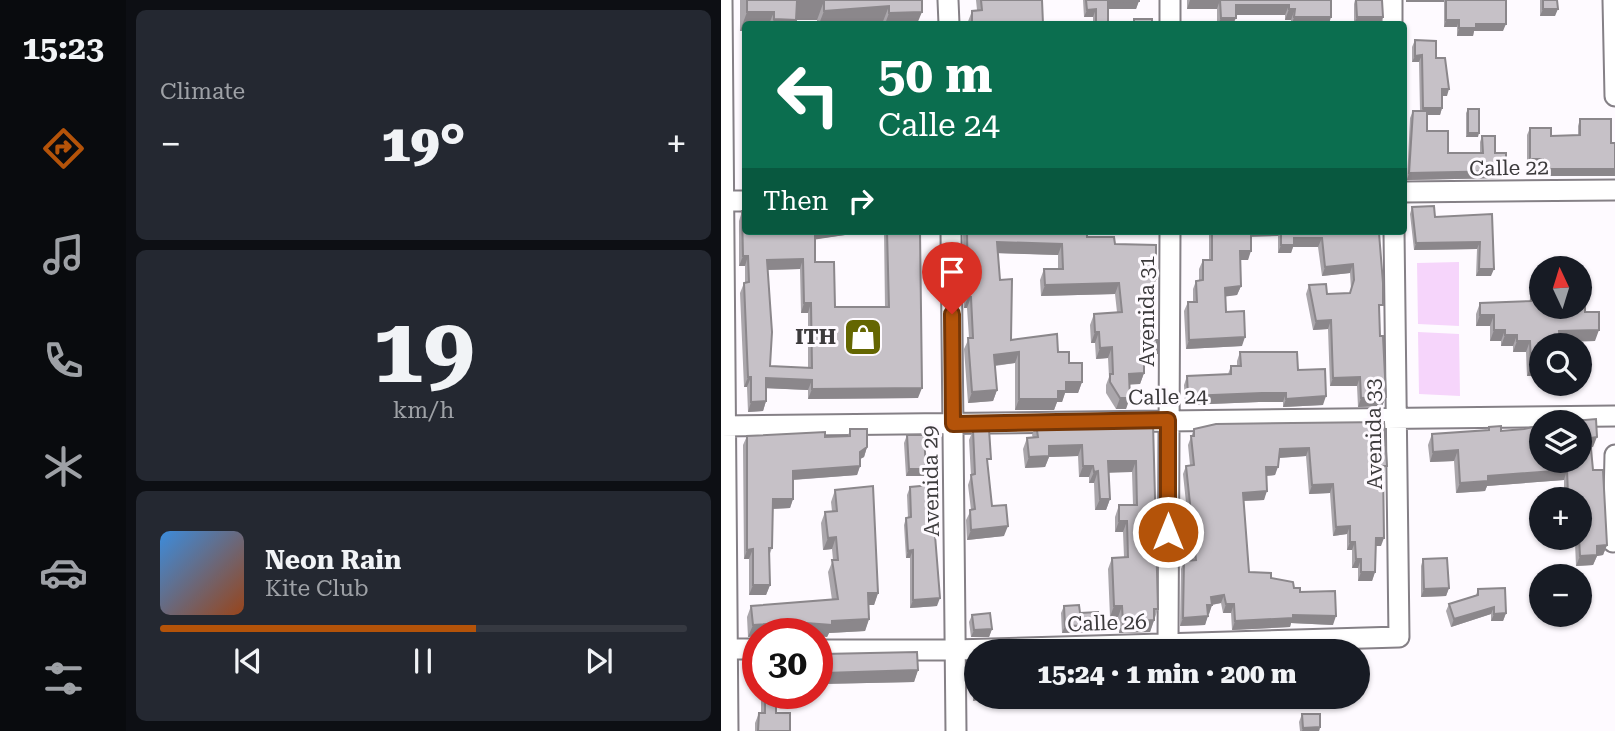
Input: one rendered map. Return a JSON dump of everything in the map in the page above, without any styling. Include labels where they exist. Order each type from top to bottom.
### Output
[{"type":"street","points":[[722,0],[724,649],[728,731]]},
{"type":"street","points":[[948,0],[949,21]]},
{"type":"street","points":[[1170,0],[1170,21]]},
{"type":"street","points":[[1392,0],[1392,21]]},
{"type":"street","points":[[1613,0],[1615,96]]},
{"type":"street","name":"Calle 22","points":[[1407,192],[1615,190]]},
{"type":"street","points":[[722,201],[742,201]]},
{"type":"street","name":"Avenida 29","points":[[951,235],[956,731]]},
{"type":"street","name":"Avenida 31","points":[[1168,639],[1170,235]]},
{"type":"street","name":"Avenida 33","points":[[1394,235],[1399,637]]},
{"type":"street","name":"Calle 24","points":[[723,426],[1615,416]]},
{"type":"street","points":[[1613,542],[1615,455]]},
{"type":"street","name":"Calle 26","points":[[1333,639],[1399,637]]},
{"type":"street","points":[[724,649],[742,649]]},
{"type":"street","name":"Calle 26","points":[[833,649],[964,650]]},
{"type":"shaded area","points":[[1459,262],[1459,326],[1418,324],[1417,263]]},
{"type":"shaded area","points":[[1418,332],[1459,334],[1460,396],[1419,394]]},
{"type":"building","points":[[747,0],[922,0],[922,12],[889,13],[889,6],[824,11],[824,1],[797,1],[796,20],[774,19],[774,12],[747,12]]},
{"type":"building","points":[[981,0],[1042,0],[1043,21],[972,21],[972,11],[982,10]]},
{"type":"building","points":[[1086,0],[1139,0],[1108,2],[1108,21],[1096,21],[1096,9],[1087,10]]},
{"type":"building","points":[[1220,0],[1331,0],[1331,17],[1294,17],[1295,9],[1289,9],[1289,5],[1236,5],[1236,18],[1221,18]]},
{"type":"building","points":[[1356,0],[1382,0],[1383,17],[1357,17]]},
{"type":"building","points":[[1446,0],[1506,0],[1506,24],[1476,24],[1476,28],[1459,28],[1459,20],[1446,20]]},
{"type":"building","points":[[1543,0],[1557,0],[1558,9],[1543,9]]},
{"type":"building","points":[[1134,19],[1152,19],[1152,21]]},
{"type":"building","points":[[1415,40],[1436,41],[1436,58],[1445,58],[1449,89],[1442,89],[1442,108],[1423,108],[1422,55],[1415,56]]},
{"type":"building","points":[[1468,109],[1479,109],[1479,133],[1468,133]]},
{"type":"building","points":[[1413,111],[1427,111],[1427,131],[1448,131],[1448,153],[1483,153],[1482,136],[1495,136],[1495,153],[1506,153],[1506,171],[1409,173]]},
{"type":"building","points":[[1580,119],[1611,119],[1615,169],[1543,169],[1543,159],[1530,159],[1530,128],[1551,128],[1551,136],[1580,135]]},
{"type":"building","points":[[1434,206],[1435,217],[1492,214],[1494,269],[1479,269],[1480,242],[1416,243],[1412,207]]},
{"type":"building","points":[[743,235],[815,235],[815,262],[834,262],[835,307],[889,307],[887,235],[920,235],[922,388],[812,389],[812,380],[766,378],[766,401],[751,402],[744,283],[749,282],[748,256],[743,256]],"holes":[[[803,259],[804,303],[811,303],[812,368],[770,366],[772,332],[767,260]]]},
{"type":"building","points":[[967,235],[1087,235],[1114,237],[1115,244],[1156,245],[1154,288],[1146,288],[1150,340],[1157,340],[1157,353],[1144,354],[1144,373],[1129,374],[1130,398],[1120,398],[1110,382],[1110,374],[1113,374],[1112,347],[1100,348],[1099,332],[1095,332],[1094,314],[1122,312],[1119,283],[1045,285],[1044,269],[1063,269],[1062,244],[997,242],[1000,280],[1012,279],[1011,340],[1057,334],[1058,352],[1069,352],[1069,363],[1082,363],[1082,382],[1066,382],[1066,391],[1058,391],[1058,399],[1019,399],[1019,352],[994,355],[997,390],[972,392],[968,338],[973,338],[971,297],[968,297]]},
{"type":"building","points":[[1212,235],[1251,235],[1251,251],[1240,251],[1241,286],[1225,288],[1226,312],[1244,311],[1245,337],[1189,340],[1188,302],[1197,302],[1196,281],[1203,280],[1203,260],[1212,260]]},
{"type":"building","points":[[1281,235],[1379,235],[1383,283],[1383,305],[1379,305],[1380,336],[1383,336],[1386,397],[1361,398],[1360,377],[1333,378],[1331,320],[1316,321],[1309,285],[1326,284],[1327,294],[1350,293],[1354,280],[1353,264],[1325,267],[1322,238],[1294,238],[1294,245],[1281,245]]},
{"type":"building","points":[[1529,301],[1529,319],[1592,319],[1593,312],[1599,312],[1599,330],[1529,333],[1529,341],[1517,341],[1517,335],[1505,335],[1505,330],[1494,330],[1494,315],[1480,315],[1480,303]]},
{"type":"building","points":[[1240,352],[1297,352],[1298,370],[1325,369],[1326,396],[1286,399],[1286,393],[1262,393],[1188,396],[1187,376],[1231,374],[1231,366],[1241,366]]},
{"type":"building","points":[[1592,419],[1596,419],[1597,437],[1592,438]]},
{"type":"building","points":[[1384,422],[1387,466],[1383,466],[1384,538],[1376,538],[1375,572],[1361,572],[1361,559],[1356,559],[1355,542],[1350,542],[1350,526],[1336,527],[1333,484],[1312,485],[1309,448],[1280,449],[1278,467],[1266,467],[1267,491],[1243,493],[1249,572],[1271,573],[1271,578],[1293,582],[1294,588],[1300,588],[1300,592],[1335,591],[1336,616],[1293,615],[1293,618],[1235,621],[1234,604],[1226,604],[1224,595],[1211,597],[1212,605],[1207,605],[1208,616],[1183,618],[1184,561],[1196,560],[1186,466],[1194,465],[1191,436],[1194,436],[1194,429],[1216,424]]},
{"type":"building","points":[[1153,423],[1158,609],[1154,609],[1154,620],[1123,622],[1122,606],[1114,606],[1112,558],[1128,557],[1127,521],[1119,521],[1119,505],[1137,505],[1136,461],[1108,461],[1110,499],[1100,499],[1098,471],[1094,472],[1093,466],[1083,466],[1082,445],[1049,446],[1049,456],[1029,457],[1027,438],[1038,437],[1036,424]]},
{"type":"building","points":[[1501,426],[1501,431],[1529,428],[1529,473],[1488,476],[1488,481],[1460,483],[1458,450],[1433,452],[1432,434],[1489,430],[1489,427]]},
{"type":"building","points":[[850,429],[867,429],[867,447],[860,452],[860,466],[793,471],[793,499],[773,499],[772,548],[769,548],[770,585],[753,585],[753,549],[747,550],[747,436],[825,432],[825,437],[850,436]]},
{"type":"building","points":[[989,429],[991,459],[987,459],[992,506],[1006,505],[1008,526],[971,530],[970,510],[975,509],[971,475],[975,474],[973,430]]},
{"type":"building","points":[[907,435],[924,435],[926,469],[909,469]]},
{"type":"building","points":[[1592,459],[1593,470],[1603,470],[1607,545],[1597,546],[1597,555],[1580,556],[1580,550],[1592,550],[1592,487],[1568,487],[1567,473],[1592,473]]},
{"type":"building","points":[[931,485],[940,598],[913,600],[913,550],[908,551],[906,518],[911,517],[910,487]]},
{"type":"building","points":[[873,486],[878,593],[868,593],[869,619],[833,621],[833,618],[752,618],[751,606],[838,599],[832,560],[838,560],[836,537],[828,538],[825,512],[837,511],[835,490]]},
{"type":"building","points":[[1447,558],[1449,588],[1424,589],[1423,559]]},
{"type":"building","points":[[1505,588],[1506,613],[1494,614],[1494,607],[1454,619],[1449,604],[1478,595],[1478,589]]},
{"type":"building","points":[[1079,605],[1080,613],[1098,612],[1098,625],[1065,626],[1064,606]]},
{"type":"building","points":[[990,613],[992,629],[974,630],[972,615]]},
{"type":"building","points":[[917,652],[918,670],[833,673],[833,654]]},
{"type":"building","points":[[765,709],[776,709],[776,713],[790,713],[790,731],[758,731],[759,713],[765,713]]},
{"type":"building","points":[[1302,714],[1320,714],[1320,727],[1303,728]]},
{"type":"place","name":"ITH","points":[[863,337]]},
{"type":"route","points":[[952,314],[953,424],[1168,420],[1168,532]]}]
